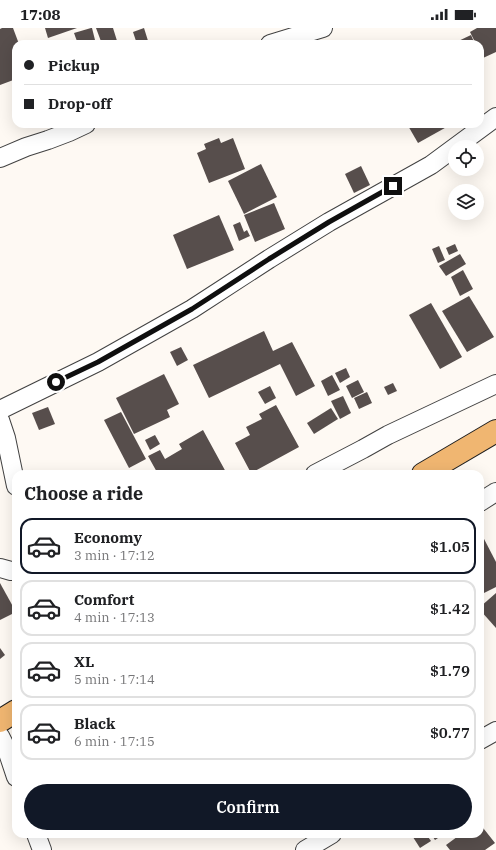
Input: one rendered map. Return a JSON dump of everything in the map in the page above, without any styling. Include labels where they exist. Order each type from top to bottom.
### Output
[{"type":"main road","points":[[430,470],[496,432]]},
{"type":"main road","points":[[0,721],[12,714]]},
{"type":"street","points":[[282,40],[315,29]]},
{"type":"street","points":[[484,126],[496,117]]},
{"type":"street","points":[[0,158],[26,147],[55,138],[77,128]]},
{"type":"street","points":[[0,410],[98,362],[192,309],[329,222],[431,165],[481,128]]},
{"type":"street","points":[[323,470],[388,434],[496,384]]},
{"type":"street","points":[[0,420],[6,438],[13,470]]},
{"type":"street","points":[[484,500],[496,492]]},
{"type":"street","points":[[0,568],[12,571]]},
{"type":"street","points":[[484,738],[496,731]]},
{"type":"street","points":[[8,744],[12,760]]},
{"type":"street","points":[[38,838],[42,850]]},
{"type":"street","points":[[305,850],[325,838]]},
{"type":"building","points":[[13,28],[18,40],[12,40],[12,80],[0,85],[0,29]]},
{"type":"building","points":[[45,28],[77,28],[48,38]]},
{"type":"building","points":[[92,28],[95,40],[77,40],[74,33]]},
{"type":"building","points":[[96,28],[113,28],[117,40],[100,40]]},
{"type":"building","points":[[144,28],[148,40],[136,40],[133,32]]},
{"type":"building","points":[[477,28],[496,28],[496,52],[484,58],[484,40],[474,40],[470,32]]},
{"type":"building","points":[[471,35],[473,40],[460,40]]},
{"type":"building","points":[[409,128],[445,128],[418,143]]},
{"type":"building","points":[[219,138],[221,143],[233,138],[245,169],[209,183],[197,153],[206,149],[204,144]]},
{"type":"building","points":[[261,164],[277,197],[244,214],[228,181]]},
{"type":"building","points":[[361,166],[370,185],[354,193],[345,174]]},
{"type":"building","points":[[274,203],[285,229],[255,242],[244,215]]},
{"type":"building","points":[[219,215],[234,250],[187,269],[173,235]]},
{"type":"building","points":[[240,222],[244,232],[247,230],[250,236],[239,241],[233,225]]},
{"type":"building","points":[[455,244],[458,251],[449,255],[446,248]]},
{"type":"building","points":[[439,246],[445,260],[438,263],[432,249]]},
{"type":"building","points":[[460,254],[466,264],[446,276],[439,266]]},
{"type":"building","points":[[463,270],[473,289],[460,296],[451,277]]},
{"type":"building","points":[[469,296],[494,337],[467,352],[442,311]]},
{"type":"building","points":[[431,303],[462,357],[440,369],[409,315]]},
{"type":"building","points":[[264,331],[273,351],[292,342],[315,386],[296,396],[280,364],[209,398],[193,365]]},
{"type":"building","points":[[181,347],[188,360],[177,366],[170,352]]},
{"type":"building","points":[[346,368],[350,377],[340,383],[335,373]]},
{"type":"building","points":[[164,374],[179,404],[167,410],[170,417],[134,434],[116,398]]},
{"type":"building","points":[[332,375],[340,390],[328,396],[321,381]]},
{"type":"building","points":[[358,380],[364,392],[352,398],[346,386]]},
{"type":"building","points":[[393,383],[397,391],[388,395],[384,387]]},
{"type":"building","points":[[270,386],[276,398],[265,404],[258,392]]},
{"type":"building","points":[[367,392],[372,403],[359,409],[354,398]]},
{"type":"building","points":[[343,396],[351,413],[340,419],[331,401]]},
{"type":"building","points":[[276,405],[299,447],[257,470],[249,470],[235,443],[250,435],[246,427],[262,419],[259,414]]},
{"type":"building","points":[[48,407],[55,424],[39,430],[32,413]]},
{"type":"building","points":[[331,408],[338,419],[314,434],[307,423]]},
{"type":"building","points":[[121,412],[146,459],[129,468],[104,420]]},
{"type":"building","points":[[203,430],[225,470],[156,470],[148,456],[160,450],[165,459],[182,449],[179,444]]},
{"type":"building","points":[[155,435],[160,444],[150,450],[145,440]]},
{"type":"building","points":[[484,539],[496,562],[496,587],[484,593]]},
{"type":"building","points":[[0,583],[12,605],[12,614],[0,620]]},
{"type":"building","points":[[496,593],[496,628],[484,614],[484,604]]},
{"type":"building","points":[[0,648],[5,655],[0,659]]},
{"type":"building","points":[[484,829],[495,843],[485,850],[450,850],[446,845],[456,838],[484,838]]},
{"type":"building","points":[[414,838],[429,838],[431,841],[420,848]]},
{"type":"route","points":[[56,382],[98,362],[192,309],[329,222],[393,186]]}]
